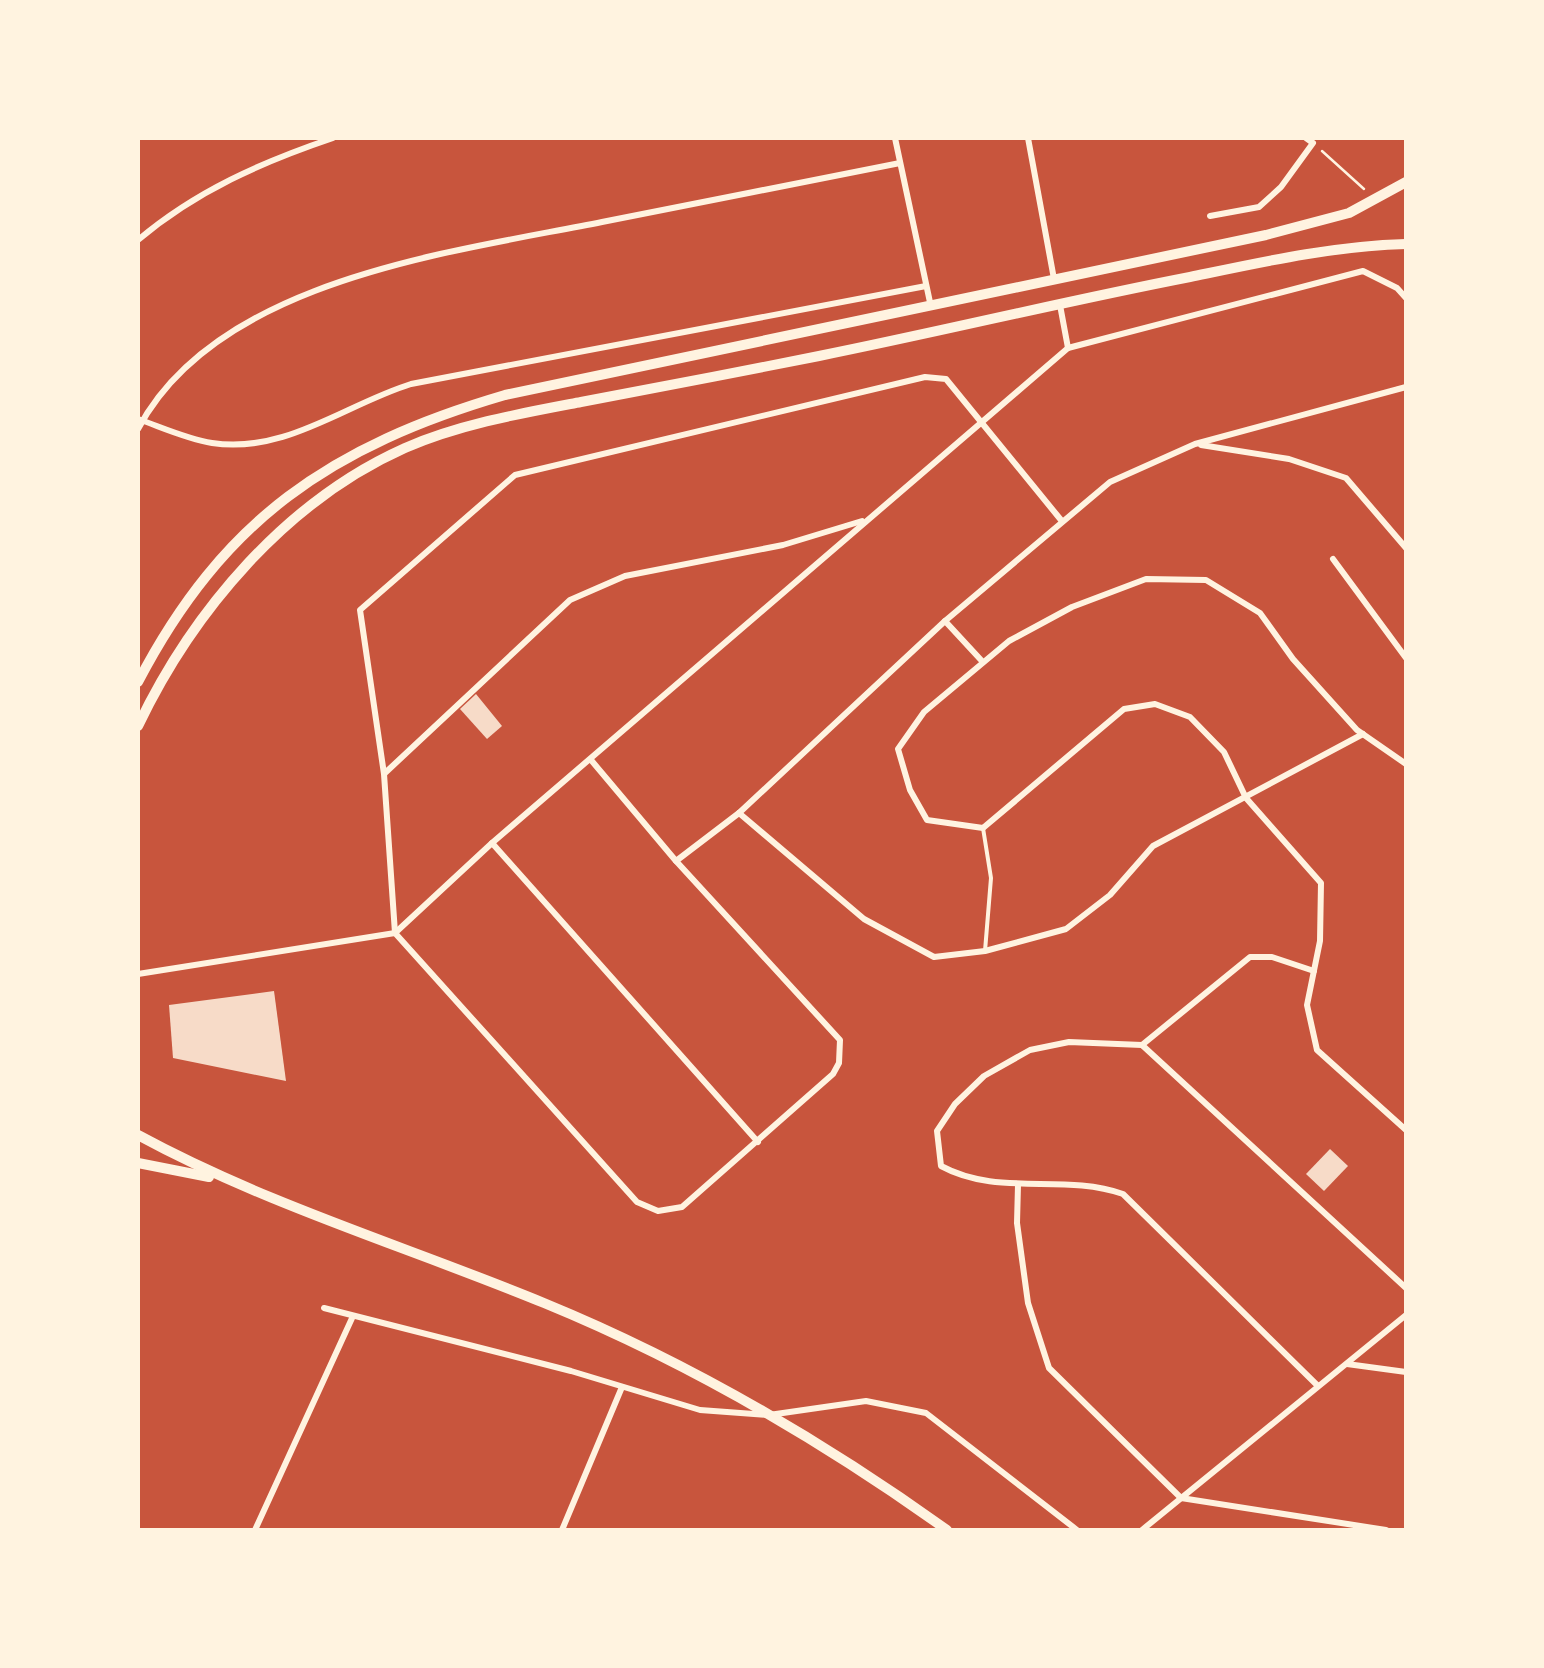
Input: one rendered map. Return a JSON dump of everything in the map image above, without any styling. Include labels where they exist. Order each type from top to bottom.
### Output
[{"type":"main road","points":[[138,682],[166,633],[243,536],[302,482],[422,419],[504,395],[1266,235],[1376,201],[1406,182]]},
{"type":"main road","points":[[138,726],[156,687],[227,585],[269,542],[334,490],[404,448],[467,427],[555,407],[821,356],[1060,302],[1346,245],[1406,244]]},
{"type":"main road","points":[[138,1134],[220,1179],[546,1304],[709,1378],[870,1476],[947,1530]]},
{"type":"main road","points":[[138,1162],[220,1179]]},
{"type":"street","points":[[138,240],[200,195],[258,163],[333,138]]},
{"type":"street","points":[[894,138],[931,308]]},
{"type":"street","points":[[1028,138],[1054,280]]},
{"type":"street","points":[[1210,216],[1259,207],[1281,187],[1313,143],[1306,138]]},
{"type":"street","points":[[138,429],[140,420],[192,364],[243,324],[366,270],[900,162]]},
{"type":"street","points":[[138,974],[395,933],[492,843],[1068,348],[1363,271],[1397,288],[1406,298]]},
{"type":"street","points":[[140,420],[209,443],[271,443],[372,396],[411,384],[926,286]]},
{"type":"street","points":[[1060,302],[1068,348]]},
{"type":"street","points":[[591,760],[676,861],[835,1032],[842,1052],[833,1074],[682,1206],[658,1210],[637,1202],[395,933],[384,774],[360,610],[515,475],[925,377],[946,380],[1061,520]]},
{"type":"street","points":[[676,861],[739,813],[944,621],[1110,482],[1195,444],[1406,387]]},
{"type":"street","points":[[1195,444],[1290,460],[1346,478],[1406,548]]},
{"type":"street","points":[[384,774],[570,600],[626,576],[783,545],[868,519]]},
{"type":"street","points":[[1333,559],[1406,658]]},
{"type":"street","points":[[1406,764],[1363,734],[1293,659],[1260,612],[1206,580],[1146,579],[1072,607],[982,661],[924,712],[898,749],[910,790],[928,820],[983,828],[1124,710],[1155,704],[1190,717],[1224,752],[1246,798],[1321,883],[1320,942],[1307,1006],[1318,1050],[1406,1130]]},
{"type":"street","points":[[944,621],[982,661]]},
{"type":"street","points":[[739,813],[864,920],[934,957],[984,952],[1066,929],[1110,895],[1153,846],[1363,734]]},
{"type":"street","points":[[492,843],[758,1142]]},
{"type":"street","points":[[1142,1045],[1250,957],[1272,957],[1314,971]]},
{"type":"street","points":[[1318,1386],[1124,1194],[1093,1184],[1018,1185],[967,1180],[941,1166],[936,1131],[955,1104],[984,1076],[1030,1050],[1068,1042],[1142,1045],[1406,1288]]},
{"type":"street","points":[[1018,1185],[1017,1223],[1028,1303],[1049,1368],[1182,1498],[1386,1530]]},
{"type":"street","points":[[324,1308],[700,1410],[769,1415],[866,1401],[926,1413],[1077,1530]]},
{"type":"street","points":[[1142,1530],[1406,1314]]},
{"type":"street","points":[[255,1530],[353,1316]]},
{"type":"street","points":[[1346,1364],[1406,1372]]},
{"type":"street","points":[[562,1530],[622,1386]]},
{"type":"lane","points":[[983,828],[991,878],[984,952]]},
{"type":"path","points":[[1313,143],[1376,201]]},
{"type":"building","points":[[476,694],[502,726],[487,739],[460,709]]},
{"type":"building","points":[[274,991],[286,1081],[173,1058],[169,1005]]},
{"type":"building","points":[[1330,1149],[1348,1166],[1324,1191],[1306,1174]]}]
